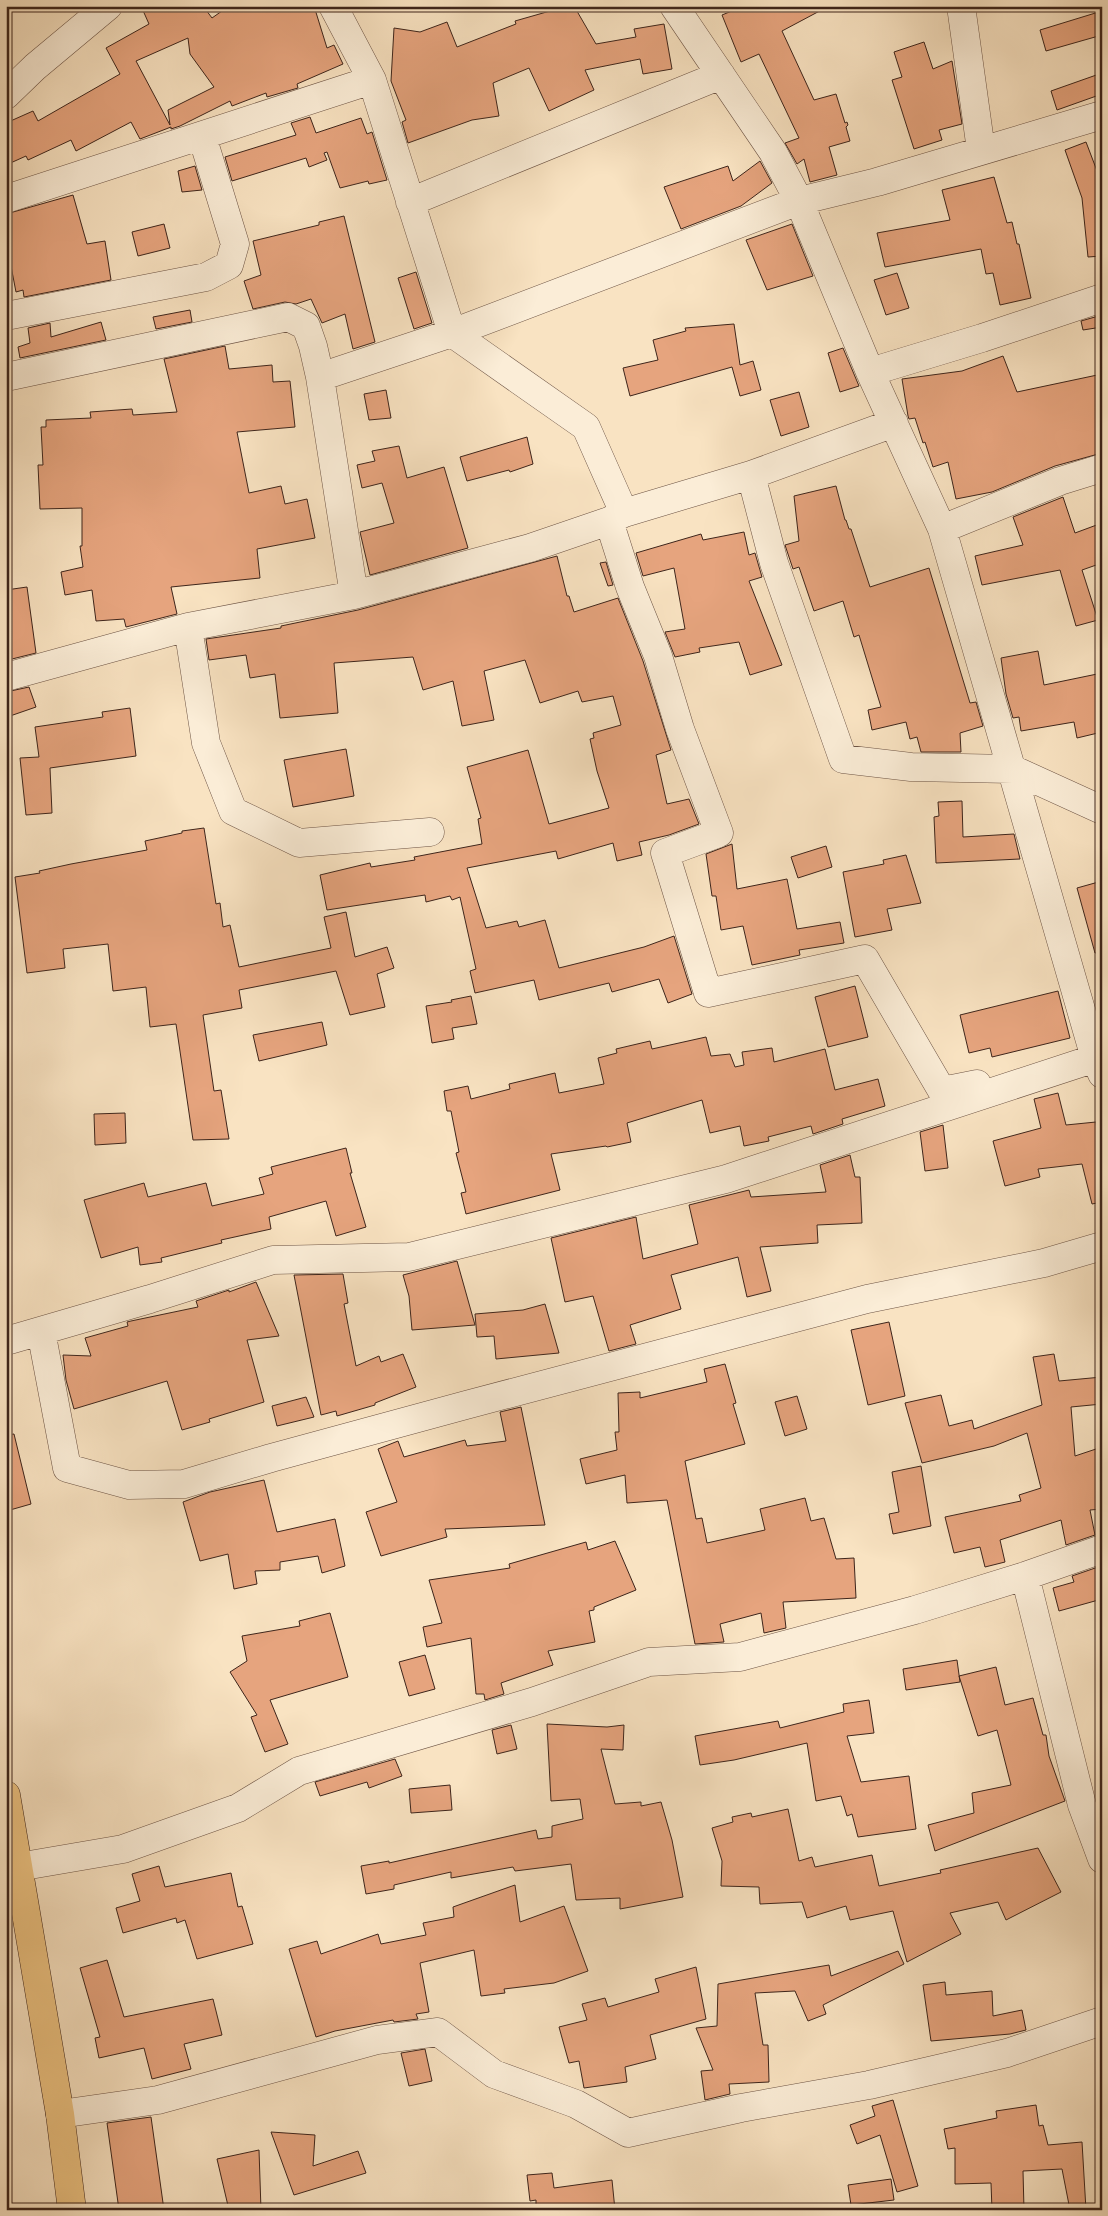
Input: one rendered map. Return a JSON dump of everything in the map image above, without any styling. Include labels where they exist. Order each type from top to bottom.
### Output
[{"type":"main road","points":[[6,1795],[60,2114],[72,2210]]},
{"type":"street","points":[[6,94],[108,6]]},
{"type":"street","points":[[333,6],[372,80],[452,333],[586,427],[617,517],[630,586],[658,656],[680,728],[719,834],[666,853],[708,993],[865,959],[942,1091],[1100,1063]]},
{"type":"street","points":[[674,6],[773,152],[800,201],[870,372],[942,529],[1100,1063]]},
{"type":"street","points":[[961,6],[981,150]]},
{"type":"street","points":[[410,202],[721,75]]},
{"type":"street","points":[[6,198],[372,80]]},
{"type":"street","points":[[320,377],[452,333],[800,201],[877,182],[1102,114]]},
{"type":"street","points":[[6,316],[206,277],[229,265],[235,244],[202,136]]},
{"type":"street","points":[[870,372],[982,338],[1102,298]]},
{"type":"street","points":[[6,377],[288,317],[306,326],[314,346],[320,377],[354,595]]},
{"type":"street","points":[[6,677],[188,627],[354,595],[530,548],[617,517],[751,475],[894,424]]},
{"type":"street","points":[[942,529],[1060,481],[1102,468]]},
{"type":"street","points":[[751,475],[774,563],[842,759],[911,768],[1012,769],[1102,810]]},
{"type":"street","points":[[188,627],[206,743],[233,811],[299,843],[430,832]]},
{"type":"street","points":[[6,1341],[272,1260],[409,1256],[726,1179],[1100,1063]]},
{"type":"street","points":[[41,1331],[68,1468],[129,1485],[184,1484],[280,1455],[867,1299],[1044,1263],[1102,1246]]},
{"type":"street","points":[[18,1867],[124,1849],[238,1808],[299,1771],[532,1702],[649,1662],[740,1657],[915,1610],[1025,1576],[1102,1549]]},
{"type":"street","points":[[1025,1576],[1082,1806],[1102,1859]]},
{"type":"street","points":[[60,2114],[158,2100],[377,2040],[438,2032],[494,2074],[576,2104],[628,2133],[741,2108],[869,2085],[1007,2053],[1102,2021]]},
{"type":"building","points":[[141,6],[203,6],[212,18],[229,6],[314,6],[327,48],[334,45],[343,64],[297,84],[298,88],[267,97],[266,93],[232,106],[230,101],[180,126],[171,129],[171,127],[140,139],[131,122],[76,151],[71,140],[28,160],[26,156],[6,165],[6,123],[33,111],[38,121],[120,74],[106,48],[149,24]],"holes":[[[188,38],[190,54],[214,87],[168,110],[170,125],[136,61]]]},
{"type":"building","points":[[559,6],[574,6],[596,44],[636,37],[634,29],[664,24],[672,69],[643,74],[640,59],[585,70],[594,90],[549,111],[529,68],[493,83],[499,116],[472,120],[408,143],[402,122],[406,120],[391,81],[394,28],[420,32],[447,22],[457,47],[516,24],[515,21],[550,11]]},
{"type":"building","points":[[744,6],[829,6],[782,31],[814,100],[836,94],[845,123],[847,122],[848,125],[846,127],[850,141],[829,147],[837,175],[810,182],[804,159],[797,164],[785,143],[799,138],[759,54],[741,62],[722,15]]},
{"type":"building","points":[[1102,11],[1102,35],[1046,51],[1040,30]]},
{"type":"building","points":[[924,42],[933,69],[952,61],[962,124],[939,130],[942,140],[914,149],[892,80],[902,77],[894,52]]},
{"type":"building","points":[[1102,73],[1102,94],[1057,110],[1051,91]]},
{"type":"building","points":[[310,117],[316,133],[361,118],[367,134],[372,132],[387,180],[369,184],[368,181],[340,188],[327,152],[324,153],[327,160],[309,167],[306,158],[232,181],[225,157],[296,135],[291,123]]},
{"type":"building","points":[[1086,142],[1102,184],[1102,256],[1088,257],[1082,198],[1065,150]]},
{"type":"building","points":[[760,161],[772,183],[741,206],[681,229],[664,187],[728,166],[733,181]]},
{"type":"building","points":[[195,166],[202,190],[182,192],[178,171]]},
{"type":"building","points":[[994,177],[1007,223],[1012,222],[1017,244],[1019,244],[1031,298],[1000,305],[993,273],[986,274],[981,249],[885,267],[877,233],[950,220],[942,190]]},
{"type":"building","points":[[73,195],[87,244],[105,241],[111,280],[24,297],[23,290],[16,292],[10,261],[6,262],[6,214]]},
{"type":"building","points":[[344,216],[375,342],[353,349],[345,314],[322,323],[311,299],[296,304],[285,302],[253,309],[244,281],[261,275],[253,241],[319,225],[319,222]]},
{"type":"building","points":[[164,224],[170,248],[138,256],[132,232]]},
{"type":"building","points":[[792,224],[813,276],[767,290],[746,240]]},
{"type":"building","points":[[416,272],[432,323],[414,329],[398,278]]},
{"type":"building","points":[[897,273],[909,308],[886,315],[874,280]]},
{"type":"building","points":[[190,310],[192,322],[156,329],[153,317]]},
{"type":"building","points":[[1102,315],[1102,327],[1083,330],[1081,321]]},
{"type":"building","points":[[101,322],[106,340],[20,358],[18,347],[30,343],[28,328],[50,323],[51,337]]},
{"type":"building","points":[[734,324],[740,365],[753,361],[761,390],[740,396],[732,367],[630,396],[623,368],[658,360],[653,340],[686,331],[685,328]]},
{"type":"building","points":[[225,346],[229,369],[272,365],[273,382],[290,381],[295,427],[237,432],[249,493],[281,486],[285,504],[307,499],[315,538],[257,549],[260,578],[171,587],[177,614],[126,627],[124,619],[96,621],[92,590],[65,595],[61,572],[83,567],[80,546],[82,546],[82,508],[40,509],[38,465],[43,465],[41,427],[46,427],[46,420],[91,418],[90,412],[132,409],[133,415],[177,412],[164,359]]},
{"type":"building","points":[[843,348],[859,386],[840,392],[828,353]]},
{"type":"building","points":[[1003,356],[1017,392],[1102,374],[1102,453],[1055,466],[992,492],[956,499],[948,462],[933,467],[915,418],[909,419],[902,379],[962,371]]},
{"type":"building","points":[[386,390],[391,418],[369,420],[364,394]]},
{"type":"building","points":[[799,392],[809,427],[781,436],[770,400]]},
{"type":"building","points":[[527,437],[533,464],[510,472],[509,470],[467,481],[460,457]]},
{"type":"building","points":[[399,446],[407,478],[444,467],[468,548],[370,575],[360,532],[394,523],[382,483],[362,488],[357,465],[375,461],[372,451]]},
{"type":"building","points":[[836,486],[845,520],[849,529],[851,529],[870,587],[929,568],[970,703],[976,702],[983,726],[960,733],[961,752],[921,752],[917,737],[910,739],[906,722],[872,730],[868,710],[881,707],[859,635],[854,637],[843,601],[814,611],[799,567],[793,569],[785,545],[799,541],[794,496]]},
{"type":"building","points":[[1063,497],[1075,533],[1102,523],[1102,563],[1082,570],[1098,620],[1076,626],[1060,570],[982,585],[975,556],[1023,545],[1013,517]]},
{"type":"building","points":[[744,532],[749,555],[755,553],[762,577],[749,581],[782,665],[750,675],[739,642],[699,648],[700,652],[675,657],[665,632],[685,629],[674,568],[643,576],[636,553],[701,534],[703,540]]},
{"type":"building","points":[[557,556],[567,596],[569,596],[574,612],[618,598],[643,661],[671,750],[656,755],[667,804],[689,799],[699,824],[669,835],[639,842],[642,855],[617,861],[613,843],[558,859],[556,851],[467,868],[486,928],[517,921],[519,927],[545,920],[559,968],[644,947],[674,936],[692,994],[668,1003],[659,979],[612,992],[609,983],[539,1000],[534,980],[475,993],[470,971],[476,969],[460,897],[452,900],[450,896],[426,902],[425,895],[327,910],[320,875],[370,863],[371,867],[415,860],[414,857],[482,844],[478,819],[481,818],[467,767],[528,750],[549,824],[609,808],[597,771],[590,739],[594,738],[593,733],[621,725],[613,696],[582,702],[578,691],[540,703],[525,660],[484,671],[494,720],[462,726],[453,681],[423,690],[413,657],[334,663],[338,713],[280,718],[275,674],[250,678],[246,655],[209,660],[206,639],[281,628],[281,626],[358,610]]},
{"type":"building","points":[[606,562],[613,585],[608,586],[600,563]]},
{"type":"building","points":[[27,587],[36,653],[8,660],[6,644],[6,590]]},
{"type":"building","points":[[1038,651],[1044,685],[1102,673],[1102,732],[1077,738],[1074,722],[1021,731],[1019,717],[1013,718],[1006,694],[1001,658]]},
{"type":"building","points":[[29,687],[36,707],[10,716],[6,704],[6,692]]},
{"type":"building","points":[[130,708],[136,756],[50,768],[52,813],[26,815],[20,758],[39,757],[35,727],[103,717],[102,712]]},
{"type":"building","points":[[346,749],[354,796],[293,807],[284,760]]},
{"type":"building","points":[[962,801],[963,837],[1014,834],[1020,859],[936,863],[934,817],[939,816],[938,802]]},
{"type":"building","points":[[204,828],[216,904],[220,903],[223,927],[230,925],[239,967],[331,948],[324,917],[346,912],[355,957],[387,947],[394,968],[377,974],[385,1007],[350,1015],[336,971],[239,990],[242,1008],[203,1015],[214,1091],[221,1090],[229,1139],[193,1140],[176,1024],[150,1027],[146,987],[113,991],[108,944],[63,949],[65,968],[27,973],[15,877],[40,873],[39,871],[71,864],[147,850],[145,841],[182,833],[182,831]]},
{"type":"building","points":[[732,844],[737,889],[787,879],[797,929],[840,922],[844,943],[799,950],[800,955],[752,965],[743,926],[721,930],[716,896],[712,896],[706,854]]},
{"type":"building","points":[[826,846],[832,867],[798,878],[791,857]]},
{"type":"building","points":[[906,855],[921,903],[887,909],[892,930],[855,937],[843,872],[884,864],[883,860]]},
{"type":"building","points":[[1102,881],[1102,952],[1095,953],[1077,888]]},
{"type":"building","points":[[855,986],[868,1037],[828,1047],[815,997]]},
{"type":"building","points":[[1058,991],[1070,1038],[992,1057],[990,1048],[969,1053],[960,1015]]},
{"type":"building","points":[[471,996],[477,1024],[452,1028],[454,1039],[432,1043],[426,1006],[452,1002],[451,1000]]},
{"type":"building","points":[[322,1022],[327,1045],[259,1061],[253,1035]]},
{"type":"building","points":[[706,1037],[711,1056],[730,1054],[735,1067],[744,1065],[742,1052],[772,1048],[774,1062],[825,1049],[835,1090],[878,1079],[885,1106],[842,1119],[843,1124],[813,1134],[811,1126],[768,1137],[769,1141],[744,1146],[740,1126],[710,1133],[702,1100],[627,1123],[631,1142],[551,1154],[560,1190],[466,1214],[461,1193],[466,1192],[456,1153],[459,1152],[451,1111],[447,1111],[444,1091],[468,1086],[471,1099],[510,1089],[509,1084],[555,1073],[559,1093],[604,1084],[598,1058],[617,1053],[616,1049],[650,1041],[652,1049]]},
{"type":"building","points":[[1058,1093],[1066,1125],[1096,1122],[1102,1173],[1102,1202],[1092,1204],[1082,1164],[1038,1169],[1040,1177],[1005,1186],[993,1141],[1041,1128],[1034,1099]]},
{"type":"building","points":[[125,1113],[126,1143],[95,1145],[94,1114]]},
{"type":"building","points":[[943,1125],[948,1168],[925,1171],[920,1132]]},
{"type":"building","points":[[346,1148],[352,1173],[350,1173],[366,1227],[336,1236],[326,1201],[269,1217],[271,1229],[221,1240],[222,1243],[161,1258],[162,1262],[140,1265],[138,1247],[101,1258],[84,1200],[144,1183],[148,1197],[206,1183],[212,1206],[264,1194],[259,1178],[273,1174],[271,1167]]},
{"type":"building","points":[[850,1155],[855,1177],[860,1177],[862,1223],[817,1225],[818,1243],[760,1247],[771,1291],[747,1297],[738,1257],[671,1275],[681,1309],[630,1325],[636,1344],[609,1351],[593,1296],[565,1302],[551,1238],[636,1217],[643,1259],[698,1244],[689,1205],[749,1190],[751,1197],[826,1192],[820,1165]]},
{"type":"building","points":[[457,1261],[475,1325],[412,1330],[409,1296],[403,1275]]},
{"type":"building","points":[[343,1274],[348,1303],[344,1304],[356,1366],[379,1356],[381,1362],[403,1354],[416,1387],[375,1403],[375,1405],[337,1416],[336,1411],[321,1415],[294,1275]]},
{"type":"building","points":[[256,1282],[279,1336],[247,1340],[264,1402],[209,1419],[210,1422],[182,1430],[167,1381],[74,1409],[66,1380],[63,1355],[91,1356],[85,1338],[128,1326],[127,1322],[198,1307],[196,1301]]},
{"type":"building","points":[[545,1304],[559,1353],[496,1359],[494,1336],[477,1337],[475,1314],[523,1310]]},
{"type":"building","points":[[889,1322],[905,1396],[868,1405],[851,1330]]},
{"type":"building","points":[[1054,1354],[1059,1381],[1102,1377],[1102,1404],[1071,1407],[1075,1456],[1102,1447],[1102,1509],[1090,1510],[1095,1535],[1066,1545],[1061,1520],[1000,1540],[1005,1562],[985,1567],[980,1547],[954,1553],[945,1517],[1021,1501],[1019,1495],[1041,1488],[1027,1433],[994,1446],[922,1463],[905,1403],[941,1395],[949,1426],[972,1420],[974,1429],[1042,1405],[1033,1357]]},
{"type":"building","points":[[725,1364],[736,1403],[733,1404],[745,1444],[685,1461],[696,1519],[702,1518],[707,1543],[765,1530],[760,1509],[805,1498],[811,1521],[824,1518],[836,1559],[854,1558],[856,1598],[783,1602],[786,1628],[764,1633],[761,1613],[720,1624],[724,1642],[695,1644],[667,1500],[627,1503],[625,1475],[586,1484],[580,1459],[617,1450],[615,1432],[619,1432],[618,1393],[640,1392],[640,1398],[707,1382],[704,1369]]},
{"type":"building","points":[[797,1396],[807,1429],[785,1436],[775,1402]]},
{"type":"building","points":[[306,1397],[314,1417],[277,1426],[272,1406]]},
{"type":"building","points":[[521,1407],[545,1525],[445,1529],[447,1537],[381,1556],[366,1512],[397,1502],[378,1449],[398,1441],[404,1457],[465,1440],[467,1446],[506,1441],[500,1412]]},
{"type":"building","points":[[14,1434],[31,1504],[10,1510],[6,1496],[6,1435]]},
{"type":"building","points":[[921,1466],[931,1526],[893,1534],[889,1514],[899,1512],[892,1472]]},
{"type":"building","points":[[264,1480],[277,1532],[335,1519],[345,1566],[322,1573],[318,1556],[280,1562],[280,1570],[255,1571],[257,1584],[234,1589],[228,1554],[200,1561],[183,1502],[210,1492]]},
{"type":"building","points":[[615,1541],[636,1590],[594,1607],[594,1610],[589,1611],[595,1642],[548,1651],[553,1665],[501,1683],[504,1694],[485,1700],[484,1694],[476,1694],[471,1638],[427,1647],[423,1627],[442,1623],[429,1580],[510,1568],[509,1564],[586,1542],[588,1550]]},
{"type":"building","points":[[1101,1566],[1102,1599],[1059,1611],[1053,1588],[1074,1582],[1072,1576]]},
{"type":"building","points":[[330,1613],[348,1677],[270,1700],[288,1744],[265,1752],[251,1717],[257,1715],[230,1672],[247,1661],[242,1636],[300,1626],[299,1621]]},
{"type":"building","points":[[425,1655],[435,1689],[409,1696],[399,1662]]},
{"type":"building","points":[[957,1660],[960,1682],[906,1690],[903,1669]]},
{"type":"building","points":[[996,1667],[1005,1705],[1033,1698],[1043,1735],[1046,1735],[1049,1756],[1065,1801],[935,1851],[928,1825],[974,1813],[972,1793],[1011,1785],[997,1730],[978,1736],[959,1676]]},
{"type":"building","points":[[869,1700],[874,1733],[847,1736],[861,1782],[909,1776],[916,1829],[858,1837],[852,1814],[847,1816],[841,1796],[816,1801],[807,1743],[734,1760],[700,1765],[695,1736],[778,1721],[780,1728],[844,1712],[843,1704]]},
{"type":"building","points":[[547,1724],[607,1727],[624,1725],[623,1750],[601,1749],[615,1804],[641,1802],[641,1806],[661,1802],[672,1840],[683,1897],[620,1909],[620,1898],[576,1900],[571,1864],[515,1871],[513,1867],[451,1878],[451,1872],[394,1885],[394,1889],[366,1894],[361,1866],[389,1861],[389,1863],[536,1830],[538,1839],[552,1837],[552,1826],[583,1819],[580,1799],[551,1801]]},
{"type":"building","points":[[511,1725],[517,1749],[497,1754],[492,1730]]},
{"type":"building","points":[[395,1759],[402,1776],[369,1788],[367,1782],[320,1796],[315,1782]]},
{"type":"building","points":[[450,1785],[452,1810],[411,1813],[409,1789]]},
{"type":"building","points":[[788,1809],[799,1861],[812,1857],[815,1867],[872,1855],[879,1886],[941,1873],[940,1870],[1038,1848],[1061,1892],[1006,1920],[998,1902],[950,1913],[961,1934],[907,1962],[893,1911],[850,1920],[846,1906],[807,1918],[802,1902],[760,1904],[759,1887],[721,1886],[722,1861],[712,1828],[733,1822],[732,1817],[751,1813],[752,1817]]},
{"type":"building","points":[[159,1866],[165,1887],[231,1873],[238,1907],[242,1906],[253,1944],[197,1959],[185,1920],[177,1923],[176,1918],[123,1933],[116,1908],[140,1901],[132,1874]]},
{"type":"building","points":[[515,1885],[520,1922],[564,1906],[588,1971],[554,1983],[504,1989],[505,1993],[481,1996],[474,1950],[420,1963],[429,2012],[416,2014],[418,2019],[394,2022],[393,2020],[335,2031],[316,2037],[289,1949],[317,1941],[321,1954],[378,1934],[381,1944],[426,1935],[423,1923],[454,1917],[453,1907]]},
{"type":"building","points":[[898,1951],[904,1964],[823,2005],[826,2014],[808,2021],[795,1991],[755,1993],[763,2045],[768,2045],[769,2082],[729,2084],[730,2094],[705,2100],[701,2071],[713,2070],[696,2028],[717,2026],[718,1984],[829,1965],[831,1976]]},
{"type":"building","points":[[107,1960],[124,2017],[213,1999],[222,2035],[184,2044],[191,2069],[152,2079],[144,2048],[99,2058],[95,2038],[100,2037],[80,1968]]},
{"type":"building","points":[[696,1967],[706,2019],[650,2035],[656,2059],[625,2067],[627,2082],[584,2088],[579,2061],[569,2063],[559,2027],[587,2020],[582,2004],[605,1998],[608,2007],[659,1992],[655,1979]]},
{"type":"building","points":[[945,1982],[946,1995],[992,1991],[993,2016],[1022,2010],[1026,2030],[1010,2034],[931,2041],[923,1985]]},
{"type":"building","points":[[425,2049],[432,2081],[409,2086],[401,2053]]},
{"type":"building","points":[[893,2100],[918,2186],[897,2192],[880,2135],[857,2144],[850,2125],[875,2116],[872,2106]]},
{"type":"building","points":[[1036,2105],[1039,2126],[1043,2125],[1048,2145],[1082,2142],[1086,2210],[1070,2210],[1062,2169],[1023,2171],[1024,2210],[992,2210],[991,2183],[955,2184],[955,2148],[948,2149],[944,2129],[997,2118],[996,2111]]},
{"type":"building","points":[[151,2117],[164,2210],[119,2210],[107,2123]]},
{"type":"building","points":[[271,2132],[315,2135],[313,2166],[358,2151],[366,2173],[294,2195]]},
{"type":"building","points":[[259,2150],[261,2210],[229,2210],[217,2159]]},
{"type":"building","points":[[552,2173],[554,2188],[612,2180],[615,2210],[536,2210],[536,2200],[530,2201],[527,2175]]},
{"type":"building","points":[[891,2179],[894,2200],[851,2205],[848,2185]]}]
